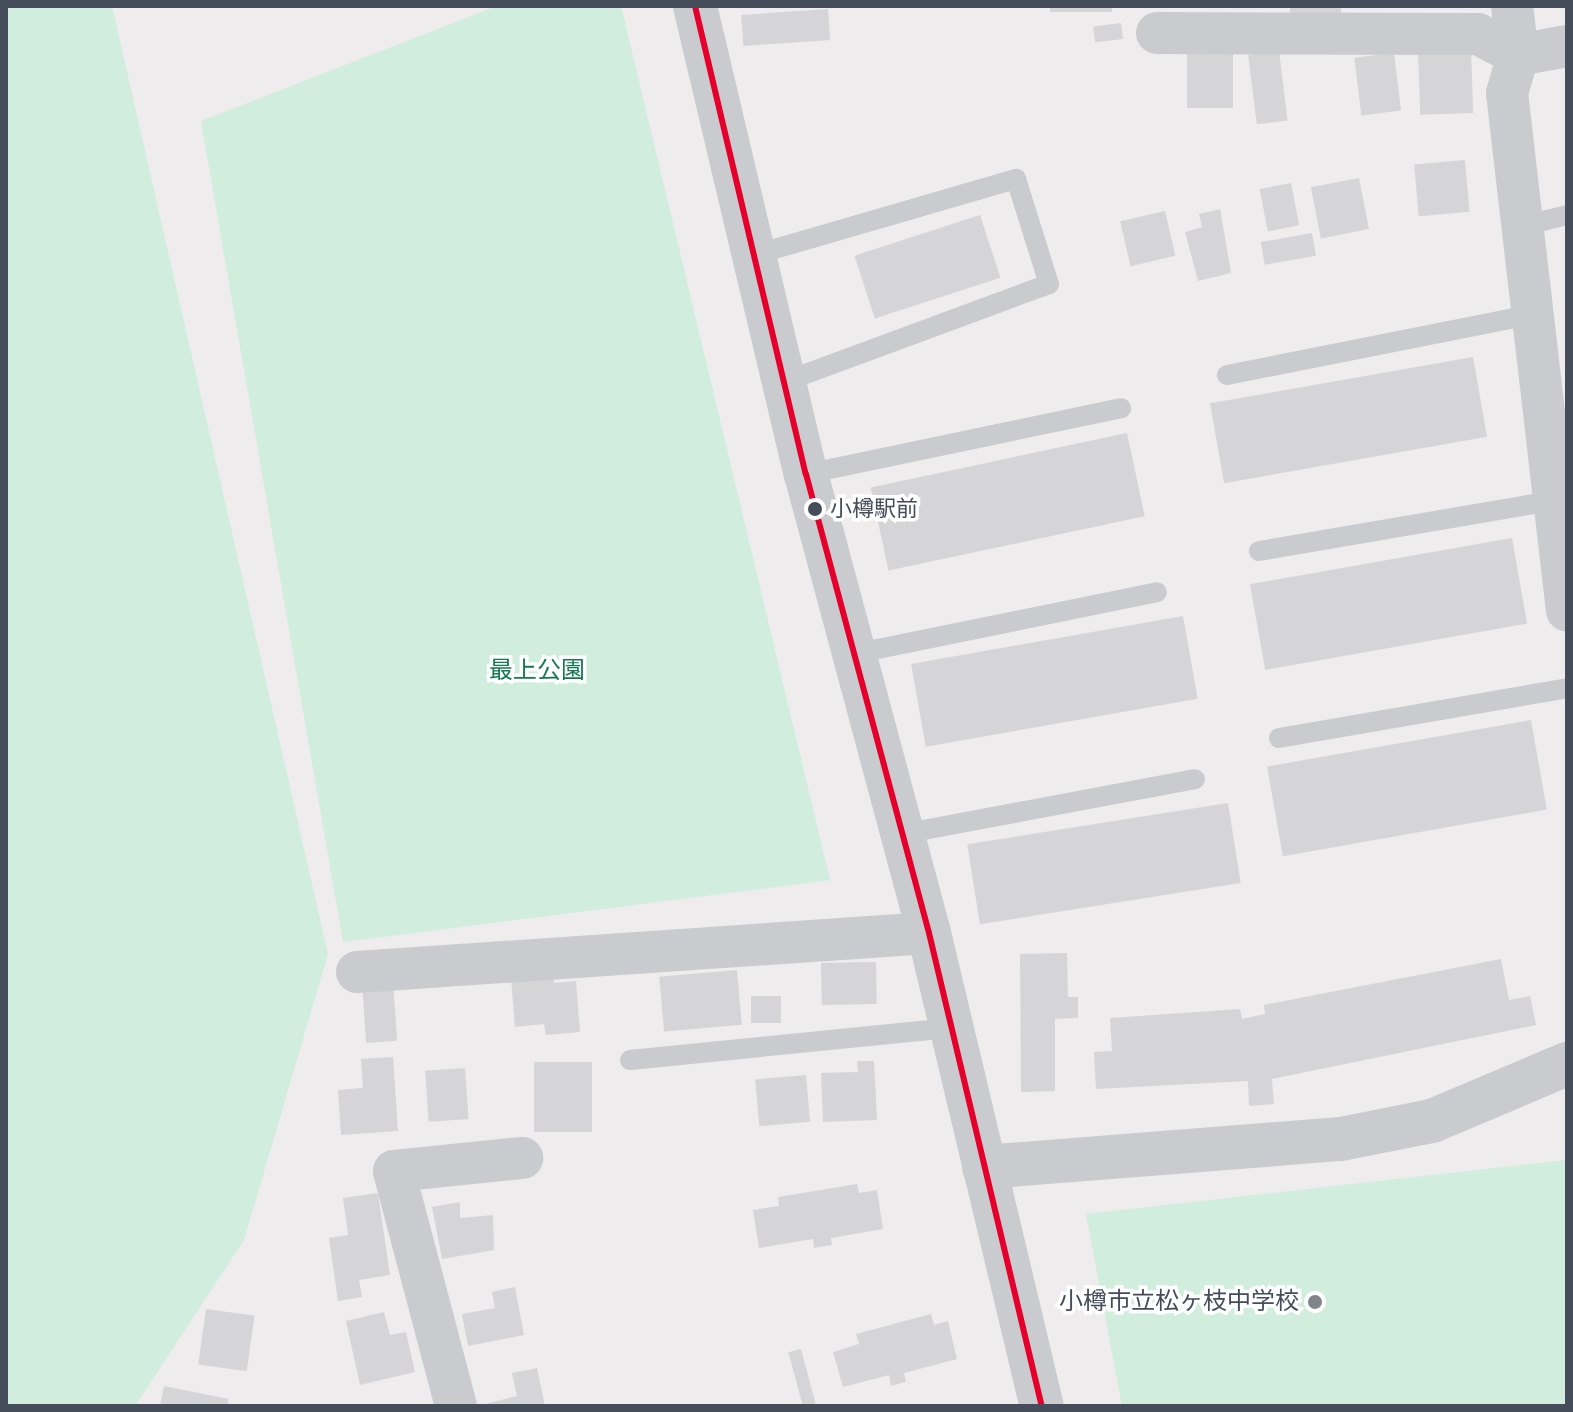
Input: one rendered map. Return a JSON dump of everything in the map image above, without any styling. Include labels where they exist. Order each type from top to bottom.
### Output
[{"type":"street","points":[[695,6],[806,474],[929,933],[1042,1406]]},
{"type":"street","points":[[1512,6],[1518,55],[1507,93],[1523,226],[1529,315],[1556,479],[1567,611]]},
{"type":"street","points":[[1157,33],[1271,20],[1478,34],[1518,55],[1567,46]]},
{"type":"street","points":[[357,972],[929,933]]},
{"type":"street","points":[[984,1167],[1341,1139],[1432,1121],[1567,1064]]},
{"type":"street","points":[[456,1406],[394,1171],[522,1158]]},
{"type":"lane","points":[[754,255],[1016,179],[1049,284],[784,382]]},
{"type":"lane","points":[[1523,226],[1567,215]]},
{"type":"lane","points":[[1227,375],[1529,315]]},
{"type":"lane","points":[[806,474],[1121,408]]},
{"type":"lane","points":[[1259,551],[1556,479]]},
{"type":"lane","points":[[853,654],[1157,592]]},
{"type":"lane","points":[[1279,738],[1567,688]]},
{"type":"lane","points":[[902,834],[1195,779]]},
{"type":"lane","points":[[630,1060],[952,1028]]},
{"type":"green space","points":[[6,6],[112,6],[328,954],[244,1240],[135,1406],[6,1406]]},
{"type":"green space","name":"最上公園","points":[[497,6],[621,6],[830,880],[343,942],[201,121]]},
{"type":"green space","name":"小樽市立松ヶ枝中学校","points":[[1567,1160],[1567,1406],[1122,1406],[1086,1214]]},
{"type":"building","points":[[1050,6],[1112,6],[1112,12],[1050,12]]},
{"type":"building","points":[[1290,6],[1341,6],[1341,20],[1290,20]]},
{"type":"building","points":[[828,9],[830,40],[743,46],[741,15]]},
{"type":"building","points":[[1121,23],[1123,39],[1095,42],[1093,26]]},
{"type":"building","points":[[1187,49],[1233,49],[1233,108],[1187,108]]},
{"type":"building","points":[[1471,50],[1473,113],[1420,115],[1418,52]]},
{"type":"building","points":[[1279,51],[1288,120],[1257,124],[1248,55]]},
{"type":"building","points":[[1394,53],[1401,111],[1361,115],[1354,58]]},
{"type":"building","points":[[1465,160],[1470,212],[1419,216],[1414,164]]},
{"type":"building","points":[[1359,178],[1369,229],[1321,238],[1311,187]]},
{"type":"building","points":[[1291,183],[1299,225],[1268,231],[1260,189]]},
{"type":"building","points":[[1220,209],[1231,273],[1198,281],[1185,232],[1202,227],[1199,214]]},
{"type":"building","points":[[1165,211],[1175,256],[1131,266],[1120,221]]},
{"type":"building","points":[[980,215],[1000,278],[875,319],[854,256]]},
{"type":"building","points":[[1312,233],[1316,256],[1265,265],[1261,242]]},
{"type":"building","points":[[1473,357],[1487,437],[1224,483],[1210,403]]},
{"type":"building","points":[[1127,433],[1145,516],[888,571],[871,487]]},
{"type":"building","points":[[1512,538],[1527,624],[1265,670],[1250,584]]},
{"type":"building","points":[[1183,616],[1198,699],[926,747],[911,664]]},
{"type":"building","points":[[1531,720],[1547,810],[1283,856],[1267,767]]},
{"type":"building","points":[[1228,803],[1241,883],[980,924],[967,844]]},
{"type":"building","points":[[1067,953],[1068,997],[1078,997],[1078,1018],[1055,1019],[1055,1091],[1021,1092],[1020,954]]},
{"type":"building","points":[[1501,959],[1509,1000],[1530,996],[1536,1025],[1272,1079],[1274,1104],[1249,1106],[1248,1081],[1096,1089],[1094,1052],[1112,1051],[1110,1018],[1240,1009],[1242,1019],[1265,1014],[1264,1005]]},
{"type":"building","points":[[876,962],[877,1004],[822,1005],[821,963]]},
{"type":"building","points":[[553,966],[554,983],[576,981],[580,1032],[546,1035],[544,1024],[515,1027],[511,978]]},
{"type":"building","points":[[737,970],[742,1025],[664,1032],[659,977]]},
{"type":"building","points":[[393,982],[397,1041],[366,1043],[362,984]]},
{"type":"building","points":[[751,996],[781,996],[781,1023],[751,1023]]},
{"type":"building","points":[[393,1057],[398,1131],[341,1135],[338,1090],[363,1088],[361,1059]]},
{"type":"building","points":[[857,1061],[874,1061],[877,1120],[823,1122],[821,1073],[858,1072]]},
{"type":"building","points":[[534,1062],[592,1062],[592,1132],[534,1132]]},
{"type":"building","points":[[465,1068],[469,1119],[429,1122],[425,1071]]},
{"type":"building","points":[[806,1075],[810,1122],[759,1126],[755,1079]]},
{"type":"building","points":[[857,1184],[859,1193],[877,1190],[883,1229],[831,1238],[832,1245],[814,1248],[813,1239],[759,1248],[753,1210],[779,1206],[778,1197]]},
{"type":"building","points":[[378,1193],[390,1275],[359,1280],[362,1297],[338,1301],[329,1238],[348,1235],[343,1198]]},
{"type":"building","points":[[460,1202],[460,1218],[493,1215],[494,1250],[442,1259],[432,1207]]},
{"type":"building","points":[[515,1287],[524,1335],[468,1346],[462,1314],[495,1308],[492,1292]]},
{"type":"building","points":[[206,1309],[255,1316],[247,1371],[198,1364]]},
{"type":"building","points":[[384,1312],[390,1335],[406,1332],[415,1372],[360,1385],[346,1321]]},
{"type":"building","points":[[931,1314],[934,1325],[948,1321],[957,1359],[904,1373],[906,1382],[891,1386],[889,1375],[843,1387],[833,1352],[859,1344],[856,1334]]},
{"type":"building","points":[[801,1349],[816,1406],[803,1406],[788,1352]]},
{"type":"building","points":[[537,1368],[545,1406],[477,1406],[517,1396],[512,1373]]},
{"type":"building","points":[[164,1386],[229,1399],[227,1406],[160,1406]]},
{"type":"transit line","points":[[695,6],[806,474],[929,933],[1042,1406]]},
{"type":"place","name":"小樽駅前","points":[[815,509]]},
{"type":"place","name":"小樽市立松ヶ枝中学校","points":[[1315,1302]]}]
